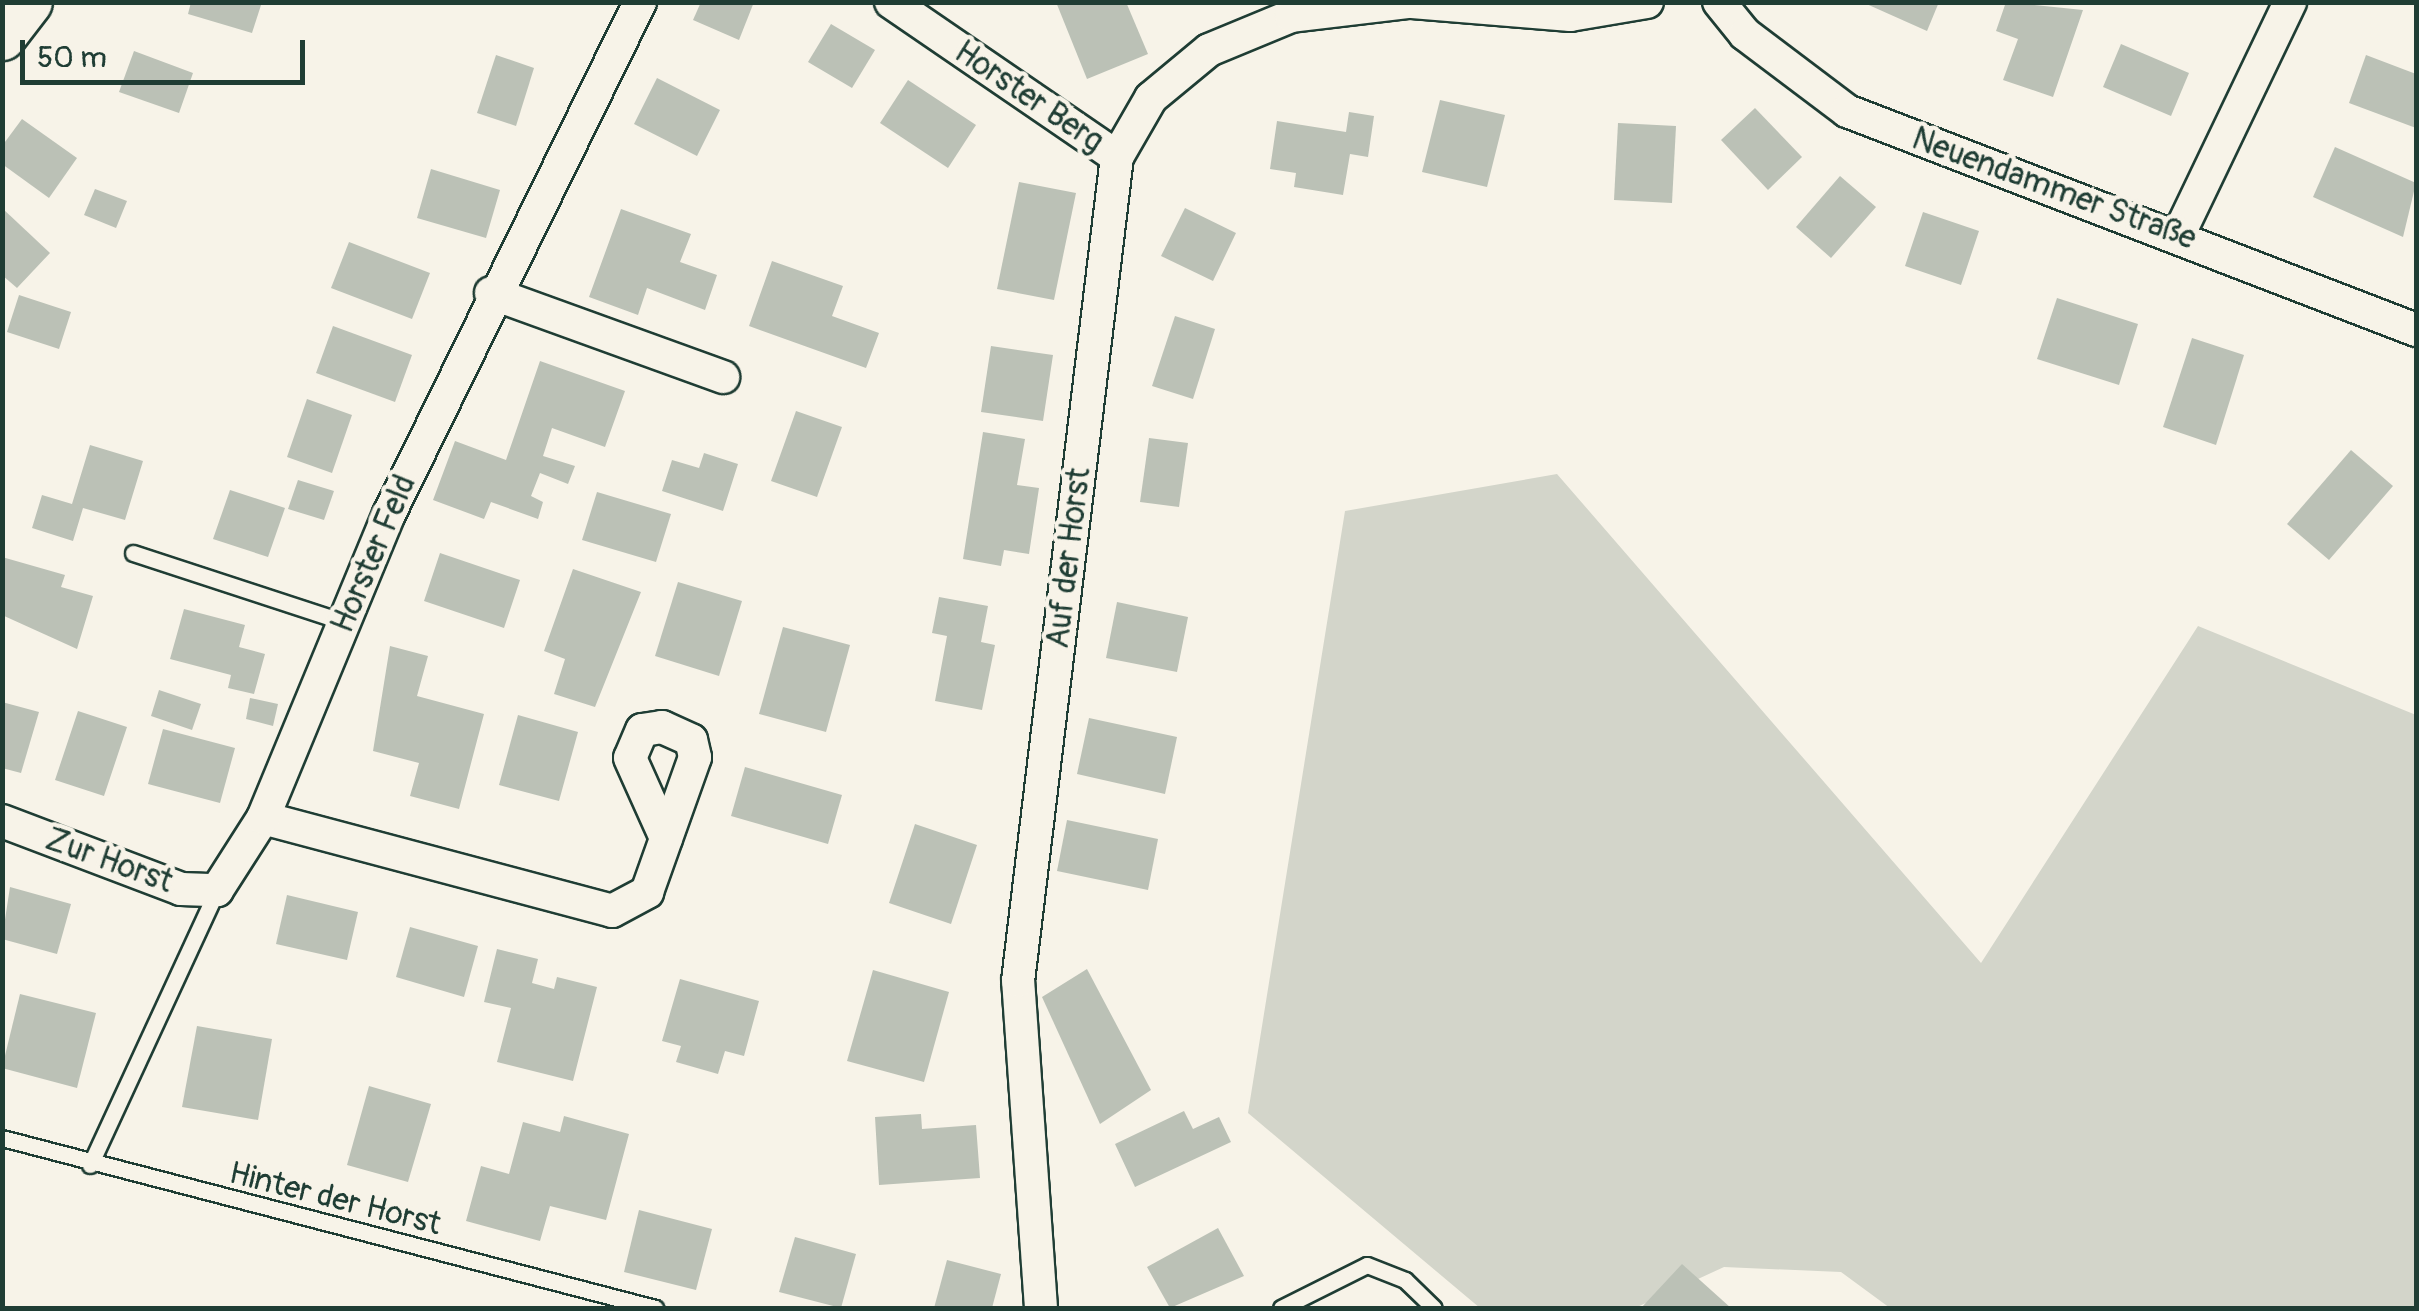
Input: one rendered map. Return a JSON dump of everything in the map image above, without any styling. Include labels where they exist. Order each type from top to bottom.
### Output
[{"type":"street","points":[[2,37],[29,2]]},
{"type":"street","name":"Horster Feld","points":[[217,890],[263,818],[344,622],[492,294],[640,2]]},
{"type":"street","name":"Horster Berg","points":[[891,2],[1116,157]]},
{"type":"street","name":"Auf der Horst","points":[[1041,1308],[1018,980],[1116,157],[1151,98],[1209,50],[1291,16],[1410,2],[1570,15],[1648,2]]},
{"type":"street","name":"Neuendammer Straße","points":[[1719,2],[1745,34],[1847,111],[2179,234],[2416,330]]},
{"type":"street","points":[[2179,234],[2290,2]]},
{"type":"street","points":[[492,294],[723,377]]},
{"type":"street","points":[[263,818],[612,912],[648,892],[666,838]]},
{"type":"street","name":"Zur Horst","points":[[2,822],[181,889],[217,890]]},
{"type":"lane","points":[[133,553],[344,622]]},
{"type":"lane","name":"Horster Feld","points":[[90,1165],[217,890]]},
{"type":"lane","name":"Hinter der Horst","points":[[2,1138],[90,1165],[655,1308]]},
{"type":"lane","points":[[1281,1308],[1367,1265],[1404,1280],[1434,1308]]},
{"type":"shaded area","points":[[1557,474],[1981,963],[2198,626],[2416,715],[2416,1308],[1890,1308],[1841,1272],[1724,1267],[1635,1308],[1480,1308],[1248,1113],[1345,511]]},
{"type":"building","points":[[191,2],[262,2],[252,33],[188,14]]},
{"type":"building","points":[[701,2],[754,2],[739,40],[693,20]]},
{"type":"building","points":[[1056,2],[1126,2],[1148,54],[1087,79]]},
{"type":"building","points":[[1862,2],[1939,2],[1927,31]]},
{"type":"building","points":[[2006,2],[2083,10],[2053,97],[2003,80],[2018,39],[1996,31]]},
{"type":"building","points":[[831,24],[875,50],[852,88],[808,62]]},
{"type":"building","points":[[2121,44],[2189,73],[2171,116],[2103,87]]},
{"type":"building","points":[[134,51],[193,73],[179,113],[119,92]]},
{"type":"building","points":[[496,55],[534,68],[516,126],[477,113]]},
{"type":"building","points":[[2366,55],[2416,74],[2416,128],[2349,103]]},
{"type":"building","points":[[657,78],[720,110],[697,156],[634,124]]},
{"type":"building","points":[[908,80],[976,125],[948,168],[880,123]]},
{"type":"building","points":[[1440,100],[1505,115],[1487,187],[1422,172]]},
{"type":"building","points":[[1755,108],[1802,157],[1768,190],[1721,140]]},
{"type":"building","points":[[1349,112],[1374,116],[1368,157],[1350,154],[1343,195],[1294,187],[1296,173],[1270,169],[1277,121],[1346,132]]},
{"type":"building","points":[[22,119],[77,158],[49,198],[2,164],[2,146]]},
{"type":"building","points":[[1618,123],[1676,126],[1672,203],[1614,200]]},
{"type":"building","points":[[2335,147],[2416,183],[2403,237],[2313,197]]},
{"type":"building","points":[[431,169],[500,190],[486,238],[417,218]]},
{"type":"building","points":[[1840,176],[1876,207],[1831,258],[1796,227]]},
{"type":"building","points":[[1019,182],[1076,193],[1054,300],[997,289]]},
{"type":"building","points":[[95,189],[127,201],[116,228],[84,215]]},
{"type":"building","points":[[2,208],[50,253],[17,288],[2,275]]},
{"type":"building","points":[[1185,208],[1236,233],[1213,281],[1161,256]]},
{"type":"building","points":[[621,209],[691,234],[680,262],[717,275],[705,310],[647,288],[638,315],[589,297]]},
{"type":"building","points":[[1923,212],[1979,231],[1961,285],[1905,266]]},
{"type":"building","points":[[349,242],[430,273],[412,319],[331,288]]},
{"type":"building","points":[[772,261],[843,286],[832,316],[879,333],[866,368],[749,326]]},
{"type":"building","points":[[19,295],[71,312],[59,349],[7,332]]},
{"type":"building","points":[[2057,298],[2138,324],[2119,385],[2037,359]]},
{"type":"building","points":[[1175,316],[1215,329],[1193,399],[1152,386]]},
{"type":"building","points":[[333,326],[412,355],[395,402],[316,373]]},
{"type":"building","points":[[2192,338],[2244,355],[2216,445],[2163,427]]},
{"type":"building","points":[[991,346],[1053,355],[1043,421],[981,412]]},
{"type":"building","points":[[540,361],[625,391],[605,447],[552,428],[543,456],[575,466],[568,484],[540,473],[531,496],[543,502],[538,519],[491,502],[484,519],[433,500],[455,441],[506,460]]},
{"type":"building","points":[[307,399],[352,415],[332,473],[287,457]]},
{"type":"building","points":[[796,411],[842,427],[817,497],[771,481]]},
{"type":"building","points":[[983,432],[1025,439],[1017,485],[1039,488],[1029,554],[1004,550],[1001,566],[963,559]]},
{"type":"building","points":[[1149,438],[1188,443],[1179,507],[1140,502]]},
{"type":"building","points":[[90,445],[143,461],[125,520],[83,508],[73,541],[32,528],[42,495],[72,504]]},
{"type":"building","points":[[2351,450],[2393,486],[2329,560],[2287,524]]},
{"type":"building","points":[[704,453],[738,464],[723,511],[662,491],[672,460],[699,468]]},
{"type":"building","points":[[298,480],[334,491],[324,520],[288,509]]},
{"type":"building","points":[[230,490],[285,508],[268,557],[213,539]]},
{"type":"building","points":[[597,492],[671,514],[656,562],[582,540]]},
{"type":"building","points":[[440,553],[520,580],[504,628],[424,601]]},
{"type":"building","points":[[2,557],[65,575],[61,587],[93,596],[77,649],[2,615]]},
{"type":"building","points":[[573,569],[641,592],[595,707],[554,694],[565,659],[544,651]]},
{"type":"building","points":[[678,582],[742,601],[719,676],[655,656]]},
{"type":"building","points":[[939,597],[988,606],[981,642],[995,645],[982,710],[935,701],[947,636],[932,633]]},
{"type":"building","points":[[1117,602],[1188,617],[1177,672],[1106,658]]},
{"type":"building","points":[[184,609],[245,625],[239,647],[265,654],[254,694],[228,688],[231,675],[170,659]]},
{"type":"building","points":[[783,627],[850,645],[826,732],[759,714]]},
{"type":"building","points":[[390,646],[428,656],[417,696],[484,714],[459,809],[410,796],[419,763],[373,751]]},
{"type":"building","points":[[159,690],[201,704],[192,730],[151,716]]},
{"type":"building","points":[[250,698],[278,704],[273,726],[246,719]]},
{"type":"building","points":[[2,702],[39,712],[21,773],[2,768]]},
{"type":"building","points":[[78,711],[127,727],[104,796],[55,780]]},
{"type":"building","points":[[518,715],[578,732],[559,801],[499,785]]},
{"type":"building","points":[[1089,718],[1177,737],[1165,794],[1077,774]]},
{"type":"building","points":[[163,729],[235,748],[220,803],[148,784]]},
{"type":"building","points":[[745,767],[842,795],[828,844],[731,816]]},
{"type":"building","points":[[1067,820],[1158,839],[1148,890],[1057,871]]},
{"type":"building","points":[[915,824],[977,845],[951,924],[889,903]]},
{"type":"building","points":[[10,887],[71,904],[57,954],[2,939]]},
{"type":"building","points":[[287,895],[358,912],[347,960],[276,944]]},
{"type":"building","points":[[410,927],[478,946],[464,997],[396,977]]},
{"type":"building","points":[[497,949],[538,959],[532,983],[554,989],[557,977],[597,987],[573,1081],[497,1062],[511,1008],[484,1002]]},
{"type":"building","points":[[1087,969],[1151,1090],[1100,1124],[1042,997]]},
{"type":"building","points":[[873,970],[949,992],[924,1082],[847,1061]]},
{"type":"building","points":[[680,979],[759,1001],[744,1056],[725,1051],[718,1074],[676,1062],[681,1046],[662,1041]]},
{"type":"building","points":[[20,994],[96,1013],[77,1088],[2,1068]]},
{"type":"building","points":[[197,1026],[272,1039],[258,1120],[182,1107]]},
{"type":"building","points":[[369,1086],[431,1104],[408,1182],[347,1165]]},
{"type":"building","points":[[1184,1111],[1193,1129],[1219,1117],[1231,1142],[1135,1187],[1115,1144]]},
{"type":"building","points":[[921,1114],[922,1129],[976,1125],[980,1178],[879,1185],[875,1117]]},
{"type":"building","points":[[564,1116],[629,1134],[606,1220],[550,1206],[540,1241],[466,1221],[481,1166],[509,1174],[523,1122],[560,1132]]},
{"type":"building","points":[[639,1210],[712,1229],[696,1290],[624,1272]]},
{"type":"building","points":[[1218,1228],[1244,1276],[1170,1308],[1147,1267]]},
{"type":"building","points":[[795,1237],[856,1254],[841,1308],[779,1292]]},
{"type":"building","points":[[947,1260],[1001,1274],[992,1308],[934,1308]]},
{"type":"building","points":[[1682,1264],[1731,1308],[1641,1308]]}]
